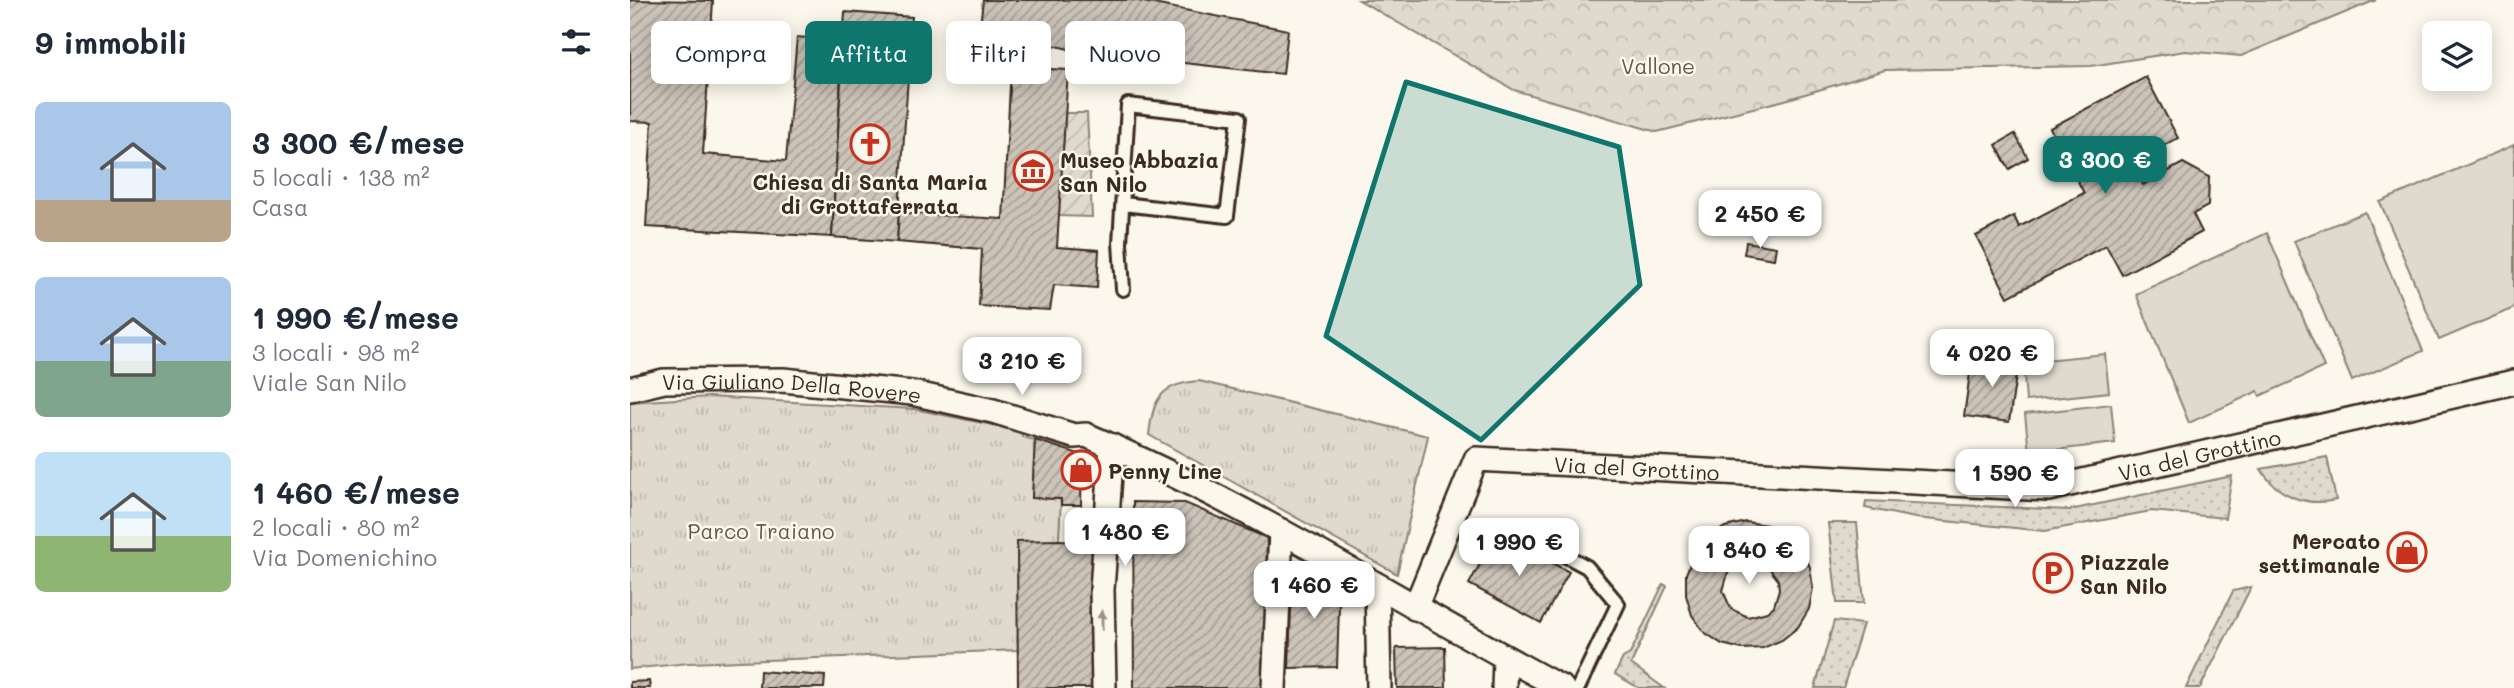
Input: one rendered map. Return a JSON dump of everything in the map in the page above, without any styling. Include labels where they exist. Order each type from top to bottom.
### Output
[{"type":"street","name":"Via Giuliano Della Rovere","points":[[630,389],[664,381],[783,380],[912,393],[993,411],[1074,436],[1086,435],[1175,473],[1562,688]]},
{"type":"street","name":"Via del Grottino","points":[[1415,608],[1476,458],[2048,489],[2514,382]]},
{"type":"street","points":[[1104,688],[1102,590],[1112,446]]},
{"type":"street","points":[[1275,688],[1281,531]]},
{"type":"street","points":[[1377,586],[1379,688]]},
{"type":"street","points":[[1504,688],[1505,658]]},
{"type":"lane","points":[[1123,204],[1227,216],[1239,118],[1128,105],[1123,204],[1123,289]]},
{"type":"lane","points":[[1510,526],[1587,567],[1618,604],[1578,688]]},
{"type":"highlighted area","points":[[1406,82],[1619,147],[1640,285],[1481,440],[1326,336]]},
{"type":"green space","name":"Vallone","points":[[1359,0],[2376,0],[2241,56],[2185,51],[2091,66],[1885,70],[1785,100],[1657,132],[1514,90]]},
{"type":"green space","points":[[1065,113],[1087,113],[1092,217],[1059,216]]},
{"type":"green space","points":[[2514,145],[2514,308],[2439,340],[2380,202]]},
{"type":"green space","points":[[2365,212],[2423,351],[2352,381],[2294,241]]},
{"type":"green space","points":[[2267,233],[2324,367],[2260,396],[2258,391],[2189,423],[2136,294]]},
{"type":"green space","points":[[2105,354],[2109,392],[2026,401],[2023,362]]},
{"type":"green space","points":[[1199,381],[1428,436],[1397,574],[1149,435],[1153,412],[1161,396],[1175,386]]},
{"type":"green space","name":"Parco Traiano","points":[[709,397],[914,409],[1022,431],[1022,437],[1035,440],[1032,498],[1061,499],[1059,540],[1019,650],[689,663],[630,669],[630,402]]},
{"type":"green space","points":[[2111,404],[2115,443],[2029,453],[2025,414]]},
{"type":"green space","points":[[2327,457],[2336,500],[2314,502],[2293,497],[2275,486],[2261,469]]},
{"type":"green space","points":[[2232,476],[2225,518],[2151,511],[2045,531],[1915,518],[1865,508],[1866,501],[2070,510]]},
{"type":"green space","points":[[1828,523],[1857,523],[1864,603],[1837,603]]},
{"type":"green space","points":[[1663,584],[1667,586],[1631,664],[1664,688],[1639,688],[1615,674],[1623,658],[1630,654]]},
{"type":"green space","points":[[2251,587],[2200,688],[2186,688],[2233,591]]},
{"type":"green space","points":[[1834,621],[1863,624],[1843,688],[1815,688]]},
{"type":"building","points":[[630,0],[713,1],[712,21],[651,21],[651,84],[708,84],[703,154],[786,161],[797,37],[805,38],[805,84],[841,84],[832,237],[646,227],[652,122],[630,121]]},
{"type":"building","points":[[983,0],[1133,0],[1288,30],[1283,74],[1185,63],[1185,21],[1065,21],[1065,48],[1051,44],[1051,21],[981,21]]},
{"type":"building","name":"Chiesa di Santa Maria di Grottaferrata","points":[[845,12],[912,17],[912,21],[844,21]]},
{"type":"building","points":[[1051,69],[1065,70],[1065,84],[1067,84],[1057,247],[1099,250],[1097,288],[1054,285],[1050,310],[979,306],[982,249],[897,242],[899,213],[1003,219],[1010,84],[1051,84]]},
{"type":"building","points":[[2146,77],[2178,138],[2131,163],[2143,185],[2183,163],[2209,177],[2208,206],[2193,214],[2202,232],[2122,275],[2106,245],[2008,297],[1976,236],[2014,216],[2019,227],[2084,193],[2050,128]]},
{"type":"building","name":"Chiesa di Santa Maria di Grottaferrata","points":[[841,84],[908,84],[897,242],[832,237]]},
{"type":"building","points":[[2015,134],[2028,158],[2009,169],[1996,145]]},
{"type":"building","points":[[1746,242],[1776,247],[1774,259],[1744,254]]},
{"type":"building","points":[[1992,352],[2019,356],[2009,422],[1964,416],[1971,366],[1990,369]]},
{"type":"building","points":[[1035,440],[1082,455],[1081,505],[1061,505],[1061,499],[1032,498]]},
{"type":"building","points":[[1133,502],[1185,503],[1267,538],[1264,688],[1134,688]]},
{"type":"building","points":[[1746,522],[1767,525],[1786,534],[1801,548],[1810,567],[1813,588],[1809,609],[1798,627],[1782,640],[1763,648],[1742,649],[1722,644],[1704,632],[1692,615],[1686,595],[1686,574],[1694,554],[1707,538],[1725,527]],"holes":[[[1750,560],[1767,565],[1778,580],[1779,589],[1774,606],[1767,612],[1748,617],[1731,609],[1723,591],[1728,573],[1734,566]]]},
{"type":"building","points":[[1497,533],[1569,572],[1541,623],[1469,584]]},
{"type":"building","points":[[1017,541],[1095,542],[1097,688],[1018,688]]},
{"type":"building","points":[[1292,573],[1340,576],[1337,667],[1289,668]]},
{"type":"building","points":[[1445,647],[1446,688],[1397,688],[1396,648]]},
{"type":"building","points":[[760,671],[825,676],[824,688],[759,688]]},
{"type":"building","points":[[649,681],[650,688],[630,688],[630,682]]},
{"type":"place","name":"Chiesa di Santa Maria di Grottaferrata","points":[[870,144]]},
{"type":"place","name":"Museo Abbazia San Nilo","points":[[1033,171]]},
{"type":"place","name":"Penny Line","points":[[1081,470]]},
{"type":"place","name":"Mercato settimanale","points":[[2407,552]]},
{"type":"place","name":"Piazzale San Nilo","points":[[2053,573]]}]
